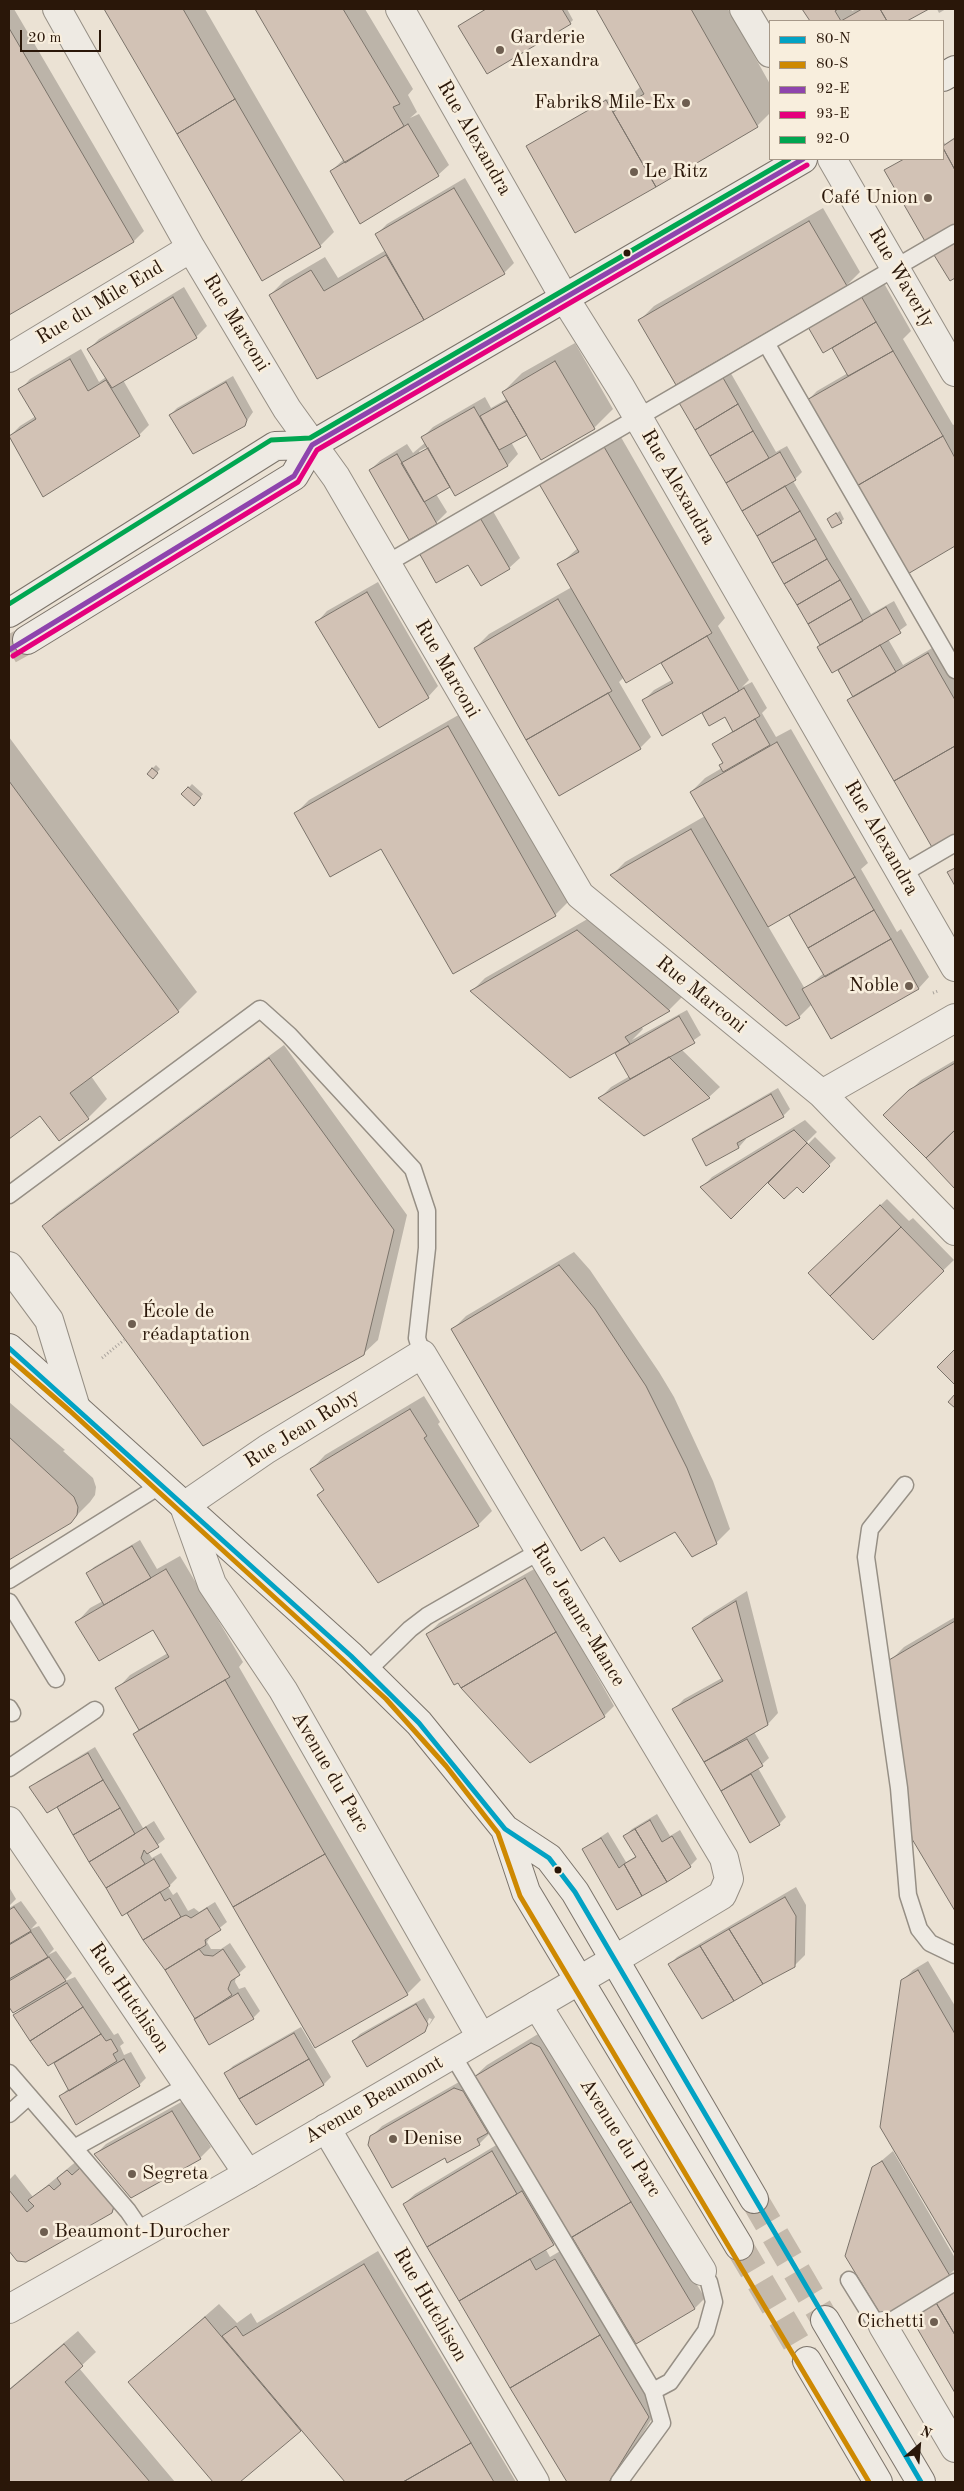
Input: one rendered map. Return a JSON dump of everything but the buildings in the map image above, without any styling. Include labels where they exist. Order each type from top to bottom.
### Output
[{"type":"street","name":"Rue Marconi","points":[[57,9],[191,248],[287,409],[336,477],[580,895],[822,1094],[955,1231]]},
{"type":"street","name":"Rue Alexandra","points":[[400,9],[564,297],[638,417],[955,967]]},
{"type":"street","points":[[744,9],[769,51]]},
{"type":"street","points":[[944,76],[955,70]]},
{"type":"street","points":[[9,613],[275,446],[312,444],[801,160]]},
{"type":"street","name":"Rue Waverly","points":[[833,160],[955,372]]},
{"type":"street","name":"Rue du Mile End","points":[[9,358],[191,248]]},
{"type":"street","points":[[27,640],[294,476],[312,444]]},
{"type":"street","points":[[822,1094],[955,1018]]},
{"type":"street","points":[[9,1266],[49,1320],[75,1405]]},
{"type":"street","name":"Avenue du Parc","points":[[9,1348],[75,1405],[367,1671],[435,1742],[505,1829],[549,1858],[575,1892],[754,2199]]},
{"type":"street","name":"Rue Jean Roby","points":[[184,1506],[267,1449],[422,1354]]},
{"type":"street","name":"Rue Jeanne-Mance","points":[[422,1354],[724,1858],[729,1879]]},
{"type":"street","name":"Avenue du Parc","points":[[184,1506],[212,1584],[283,1690],[482,2037]]},
{"type":"street","name":"Rue Hutchison","points":[[9,1821],[248,2174]]},
{"type":"street","name":"Avenue du Parc","points":[[505,1829],[526,1892],[738,2246]]},
{"type":"street","name":"Avenue Beaumont","points":[[10,2306],[248,2174],[537,2006],[722,1895],[729,1879]]},
{"type":"street","name":"Avenue du Parc","points":[[537,2006],[702,2272]]},
{"type":"street","name":"Rue Hutchison","points":[[326,2128],[534,2482]]},
{"type":"street","points":[[825,2320],[920,2482]]},
{"type":"street","points":[[883,2326],[955,2448]]},
{"type":"street","points":[[806,2360],[878,2482]]},
{"type":"lane","points":[[386,564],[955,233]]},
{"type":"lane","points":[[766,343],[955,670]]},
{"type":"lane","points":[[902,874],[955,843]]},
{"type":"lane","points":[[9,1195],[260,1009],[289,1036],[413,1169],[427,1211],[427,1248],[417,1338],[422,1354]]},
{"type":"lane","points":[[9,1580],[161,1485]]},
{"type":"lane","points":[[905,1485],[870,1529],[866,1557],[900,1788],[908,1895],[919,1930],[930,1943],[955,1955]]},
{"type":"lane","points":[[367,1671],[410,1629],[428,1616],[540,1552]]},
{"type":"lane","points":[[9,1602],[56,1679]]},
{"type":"lane","points":[[9,1768],[95,1710]]},
{"type":"lane","points":[[452,2054],[653,2391],[662,2423],[619,2482]]},
{"type":"lane","points":[[9,2073],[128,2211],[144,2233]]},
{"type":"lane","points":[[74,2148],[188,2085]]},
{"type":"lane","points":[[9,2114],[29,2096]]},
{"type":"lane","points":[[653,2391],[670,2382],[706,2331],[714,2302],[709,2282],[702,2272]]},
{"type":"lane","points":[[849,2280],[875,2322],[883,2326],[955,2282]]},
{"type":"path","points":[[933,993],[938,991]]},
{"type":"path","points":[[102,1358],[124,1340]]},
{"type":"tunnel","points":[[9,650],[27,640]]},
{"type":"tunnel","points":[[754,2199],[825,2320]]},
{"type":"tunnel","points":[[739,2246],[807,2361]]},
{"type":"transit line","name":"92-O","points":[[9,604],[271,440],[310,438],[787,160]]},
{"type":"transit line","name":"92-E","points":[[9,650],[294,476],[312,445],[801,160]]},
{"type":"transit line","name":"93-E","points":[[13,656],[298,482],[317,450],[807,165]]},
{"type":"transit line","name":"80-N","points":[[9,1348],[351,1656],[419,1723],[505,1829],[549,1858],[575,1892],[921,2482]]},
{"type":"transit line","name":"80-S","points":[[9,1358],[70,1411],[386,1699],[446,1766],[498,1833],[520,1896],[869,2482]]},
{"type":"place","name":"Garderie Alexandra","points":[[500,50]]},
{"type":"place","name":"Fabrik8 Mile-Ex","points":[[686,103]]},
{"type":"place","name":"Le Ritz","points":[[634,172]]},
{"type":"place","name":"Café Union","points":[[928,198]]},
{"type":"place","name":"Noble","points":[[909,986]]},
{"type":"place","name":"École de réadaptation","points":[[132,1324]]},
{"type":"place","name":"Denise","points":[[393,2139]]},
{"type":"place","name":"Segreta","points":[[132,2174]]},
{"type":"place","name":"Beaumont-Durocher","points":[[44,2232]]},
{"type":"place","name":"Cichetti","points":[[934,2322]]}]
